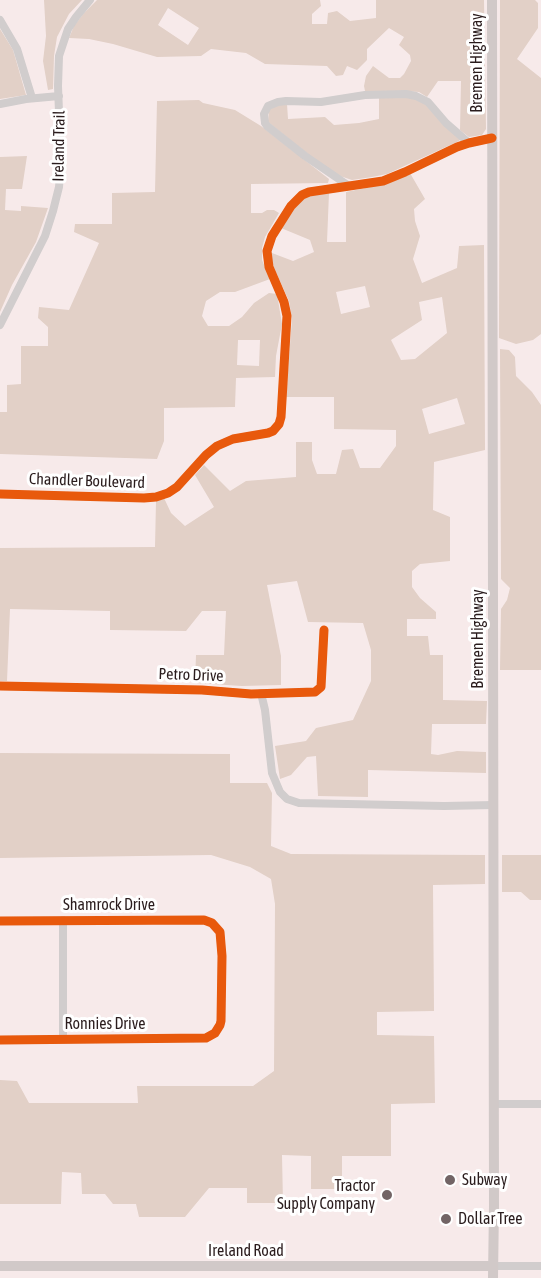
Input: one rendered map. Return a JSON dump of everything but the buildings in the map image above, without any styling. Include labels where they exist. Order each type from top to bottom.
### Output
[{"type":"main road","name":"Bremen Highway","points":[[492,0],[493,1278]]},
{"type":"main road","name":"Ireland Road","points":[[0,1266],[493,1266]]},
{"type":"street","name":"Ireland Trail","points":[[0,325],[45,236],[53,211],[61,165],[58,70],[62,44],[71,24],[90,0]]},
{"type":"street","points":[[0,20],[17,49],[32,98]]},
{"type":"street","points":[[349,186],[267,126],[264,114],[268,106],[278,102],[321,102],[365,95],[406,94],[428,102],[446,123],[470,143]]},
{"type":"street","points":[[0,104],[59,96]]},
{"type":"street","name":"Chandler Boulevard","points":[[0,494],[156,497],[177,487],[217,446],[233,439],[268,433],[276,428],[281,417],[287,316],[284,302],[267,260],[269,243],[291,206],[302,195],[372,183],[393,177],[470,143],[492,138]]},
{"type":"street","name":"Petro Drive","points":[[0,686],[261,693],[315,692],[320,690],[322,683],[324,630]]},
{"type":"street","points":[[261,693],[272,773],[280,792],[287,799],[299,803],[494,805]]},
{"type":"street","points":[[63,920],[63,1039]]},
{"type":"street","name":"Shamrock Drive","points":[[0,921],[197,920],[209,922],[220,932],[222,943],[222,1010],[220,1026],[211,1036]]},
{"type":"street","name":"Ronnies Drive","points":[[0,1040],[202,1038],[211,1036]]},
{"type":"street","points":[[494,1104],[541,1104]]},
{"type":"street","points":[[493,1266],[541,1266]]},
{"type":"shaded area","points":[[44,0],[82,0],[69,14],[57,37],[53,89],[48,90],[43,61],[46,36]]},
{"type":"shaded area","points":[[97,0],[320,0],[321,6],[312,14],[312,24],[327,24],[328,13],[337,11],[350,21],[376,18],[376,0],[484,0],[486,129],[482,135],[469,137],[460,130],[461,81],[438,81],[427,97],[419,92],[365,91],[366,76],[373,66],[389,78],[400,78],[411,61],[410,55],[399,45],[404,37],[389,28],[367,49],[367,60],[357,70],[347,66],[343,75],[336,76],[327,66],[265,64],[246,53],[211,49],[201,56],[157,57],[113,44],[69,38],[74,26]],"holes":[[[168,8],[199,28],[188,45],[158,25]]]},
{"type":"shaded area","points":[[500,0],[535,0],[538,3],[538,28],[517,59],[541,78],[541,334],[533,340],[516,344],[499,338]]},
{"type":"shaded area","points":[[0,29],[13,50],[26,95],[0,99]]},
{"type":"shaded area","points":[[412,97],[423,101],[460,138],[459,141],[387,174],[372,177],[352,180],[340,176],[313,158],[268,122],[269,110],[276,105],[287,104],[288,119],[325,117],[334,125],[359,123],[379,119],[379,98]]},
{"type":"shaded area","points":[[199,100],[203,103],[235,110],[261,126],[329,179],[328,183],[251,184],[251,213],[274,210],[279,213],[265,237],[262,248],[262,260],[270,279],[235,292],[220,292],[206,301],[202,316],[208,326],[229,326],[242,317],[254,303],[269,293],[277,294],[282,324],[275,377],[236,378],[235,407],[164,408],[164,441],[157,459],[0,454],[0,412],[7,412],[7,385],[21,384],[21,346],[48,346],[48,327],[38,318],[39,307],[69,310],[99,243],[74,232],[75,224],[112,224],[112,193],[155,192],[157,101]],"holes":[[[238,340],[260,340],[259,366],[237,365]]]},
{"type":"shaded area","points":[[27,156],[22,189],[6,189],[5,210],[21,211],[21,206],[48,208],[36,242],[0,312],[0,157]]},
{"type":"shaded area","points":[[410,173],[425,199],[414,209],[420,236],[413,259],[422,283],[457,268],[459,246],[484,245],[485,450],[434,462],[433,510],[450,517],[450,561],[420,564],[412,571],[412,587],[420,598],[436,612],[436,619],[407,619],[407,636],[428,636],[430,655],[443,655],[443,700],[487,701],[486,724],[432,724],[431,754],[457,751],[486,752],[486,773],[368,770],[368,797],[318,796],[316,756],[307,757],[291,775],[280,779],[275,746],[306,741],[316,728],[353,720],[371,681],[371,650],[363,623],[308,622],[297,581],[267,585],[281,656],[281,685],[242,686],[195,683],[196,655],[224,655],[226,611],[202,611],[186,631],[110,630],[110,611],[10,609],[7,681],[0,681],[0,548],[155,547],[156,501],[164,498],[171,513],[185,526],[214,507],[195,475],[204,465],[230,491],[246,481],[296,477],[296,442],[312,442],[312,460],[317,474],[336,474],[342,450],[353,449],[360,468],[380,468],[396,446],[396,430],[334,429],[334,397],[286,397],[292,319],[289,301],[271,256],[272,253],[293,261],[314,252],[310,240],[281,228],[296,205],[306,196],[329,193],[327,242],[346,242],[346,192],[385,184]],"holes":[[[365,286],[370,307],[341,314],[336,292]],[[442,297],[447,333],[415,359],[401,360],[391,340],[422,320],[419,302]],[[457,398],[465,424],[429,434],[422,409]]]},
{"type":"shaded area","points":[[500,349],[509,350],[515,357],[516,376],[541,405],[541,670],[500,670],[501,609],[507,600],[510,588],[501,579]]},
{"type":"shaded area","points":[[0,753],[230,754],[230,783],[267,783],[272,793],[271,846],[291,854],[485,855],[485,884],[433,885],[434,1011],[377,1012],[377,1035],[434,1036],[435,1103],[391,1104],[391,1156],[342,1156],[342,1189],[311,1189],[311,1156],[282,1155],[283,1203],[247,1203],[247,1188],[209,1188],[185,1217],[139,1217],[136,1204],[113,1204],[105,1194],[82,1194],[81,1173],[62,1172],[61,1204],[0,1204],[0,1080],[17,1081],[29,1103],[138,1103],[137,1086],[253,1086],[274,1071],[275,904],[271,879],[250,867],[211,855],[0,858]]},
{"type":"shaded area","points":[[502,855],[541,855],[541,900],[530,900],[521,892],[502,892]]},
{"type":"cycle path","points":[[0,494],[156,497],[177,487],[217,446],[233,439],[273,431],[281,417],[287,316],[284,302],[269,267],[267,251],[272,236],[291,206],[302,195],[309,192],[383,181],[457,147],[492,138]]},
{"type":"cycle path","points":[[0,686],[202,690],[251,694],[315,692],[321,687],[324,630]]},
{"type":"cycle path","points":[[0,921],[204,920],[212,923],[220,932],[222,956],[221,1021],[215,1033],[206,1038],[0,1040]]},
{"type":"place","name":"Subway","points":[[450,1180]]},
{"type":"place","name":"Tractor Supply Company","points":[[387,1195]]},
{"type":"place","name":"Dollar Tree","points":[[446,1219]]}]
